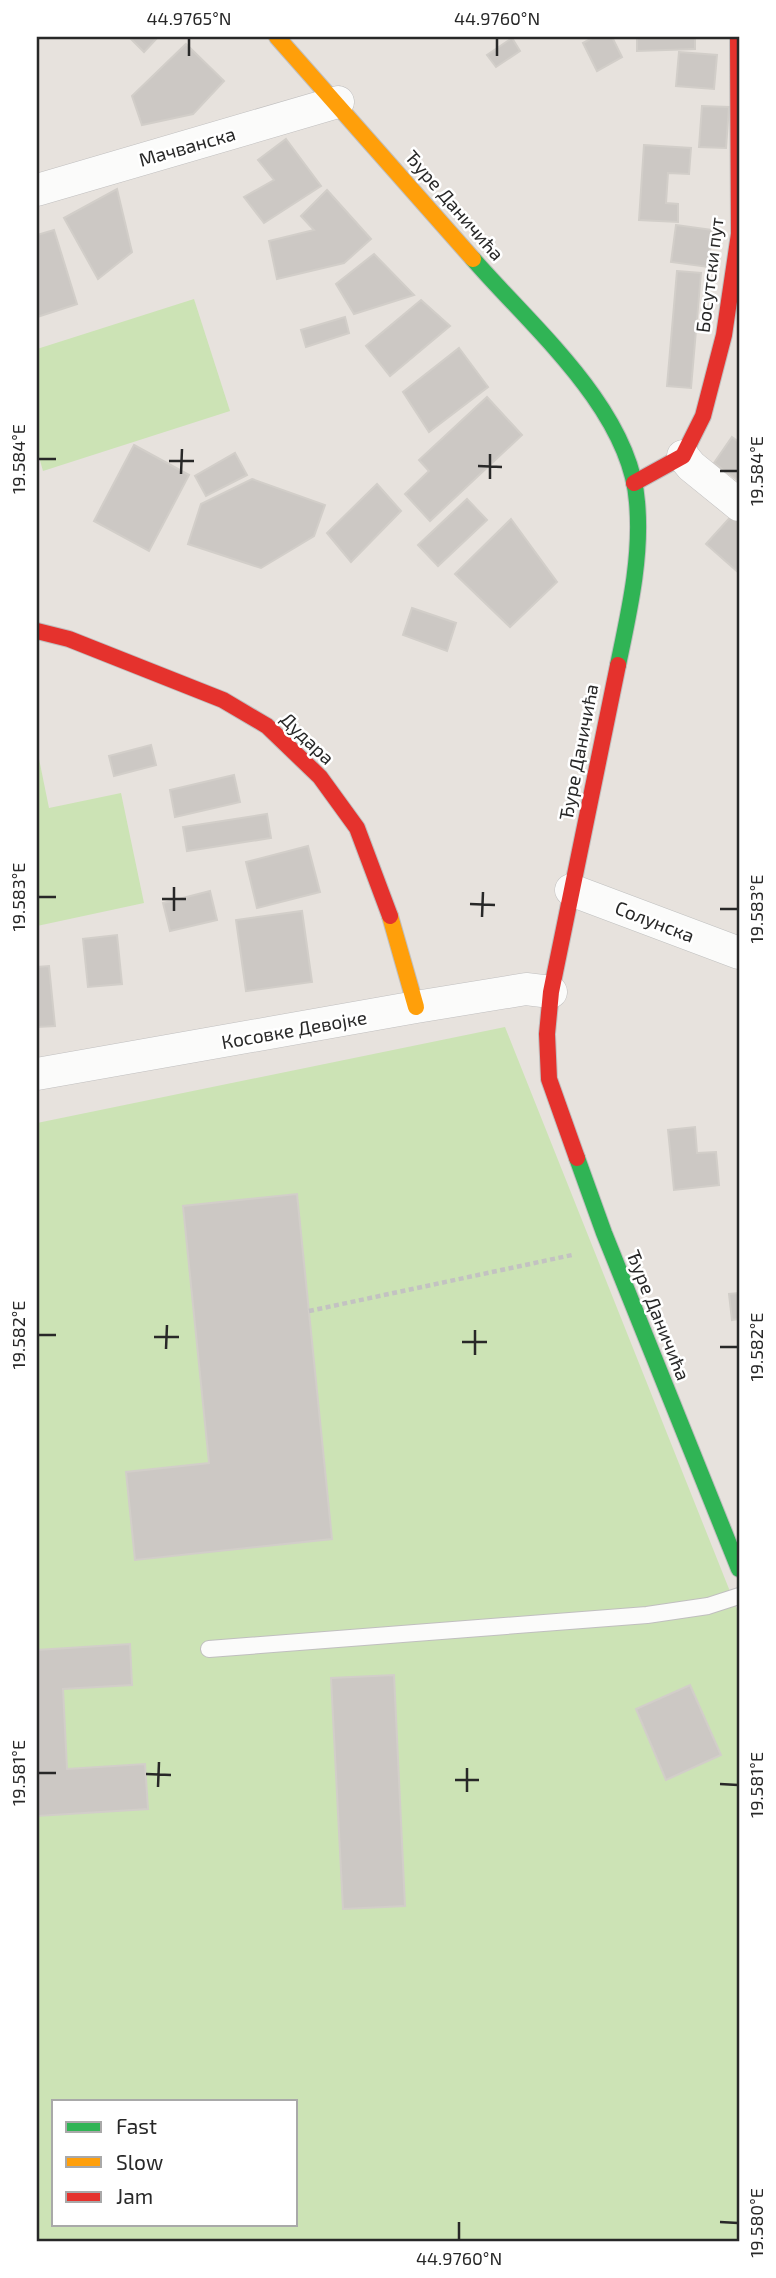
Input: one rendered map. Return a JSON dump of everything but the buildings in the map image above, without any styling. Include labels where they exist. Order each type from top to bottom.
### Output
[{"type":"street","name":"Ђуре Даничића","points":[[277,37],[338,102],[601,409],[624,451],[634,483],[638,542],[632,595],[551,992],[547,1034],[549,1079],[604,1233],[739,1569]]},
{"type":"street","name":"Босутски пут","points":[[683,456],[703,416],[720,349],[739,234],[738,37]]},
{"type":"street","name":"Мачванска","points":[[37,190],[338,102]]},
{"type":"street","points":[[634,483],[683,456],[691,466],[739,505]]},
{"type":"street","name":"Дудара","points":[[37,631],[69,639],[223,700],[267,726],[320,777],[357,828],[383,893],[416,1007]]},
{"type":"street","name":"Солунска","points":[[572,890],[739,953]]},
{"type":"street","name":"Косовке Девојке","points":[[37,1074],[526,989],[551,992]]},
{"type":"lane","points":[[209,1648],[647,1615],[708,1606],[739,1596]]},
{"type":"path","points":[[309,1311],[572,1255],[597,1243],[604,1233]]},
{"type":"green space","points":[[194,299],[230,411],[43,471],[37,450],[37,349]]},
{"type":"green space","points":[[37,749],[49,808],[121,793],[144,903],[37,926]]},
{"type":"green space","points":[[505,1027],[739,1614],[739,2241],[37,2241],[37,1123]]},
{"type":"traffic: fast","points":[[473,259],[574,371],[617,434],[630,468],[637,502],[638,543],[634,584],[618,665]]},
{"type":"traffic: fast","points":[[577,1158],[604,1233],[739,1569]]},
{"type":"traffic: slow","points":[[277,37],[473,259]]},
{"type":"traffic: slow","points":[[390,916],[416,1007]]},
{"type":"traffic: jam","points":[[634,483],[683,456],[703,416],[724,335],[739,234],[738,37]]},
{"type":"traffic: jam","points":[[37,631],[69,639],[223,700],[267,726],[320,777],[357,828],[390,916]]},
{"type":"traffic: jam","points":[[577,1158],[549,1079],[547,1034],[551,992],[618,665]]}]
